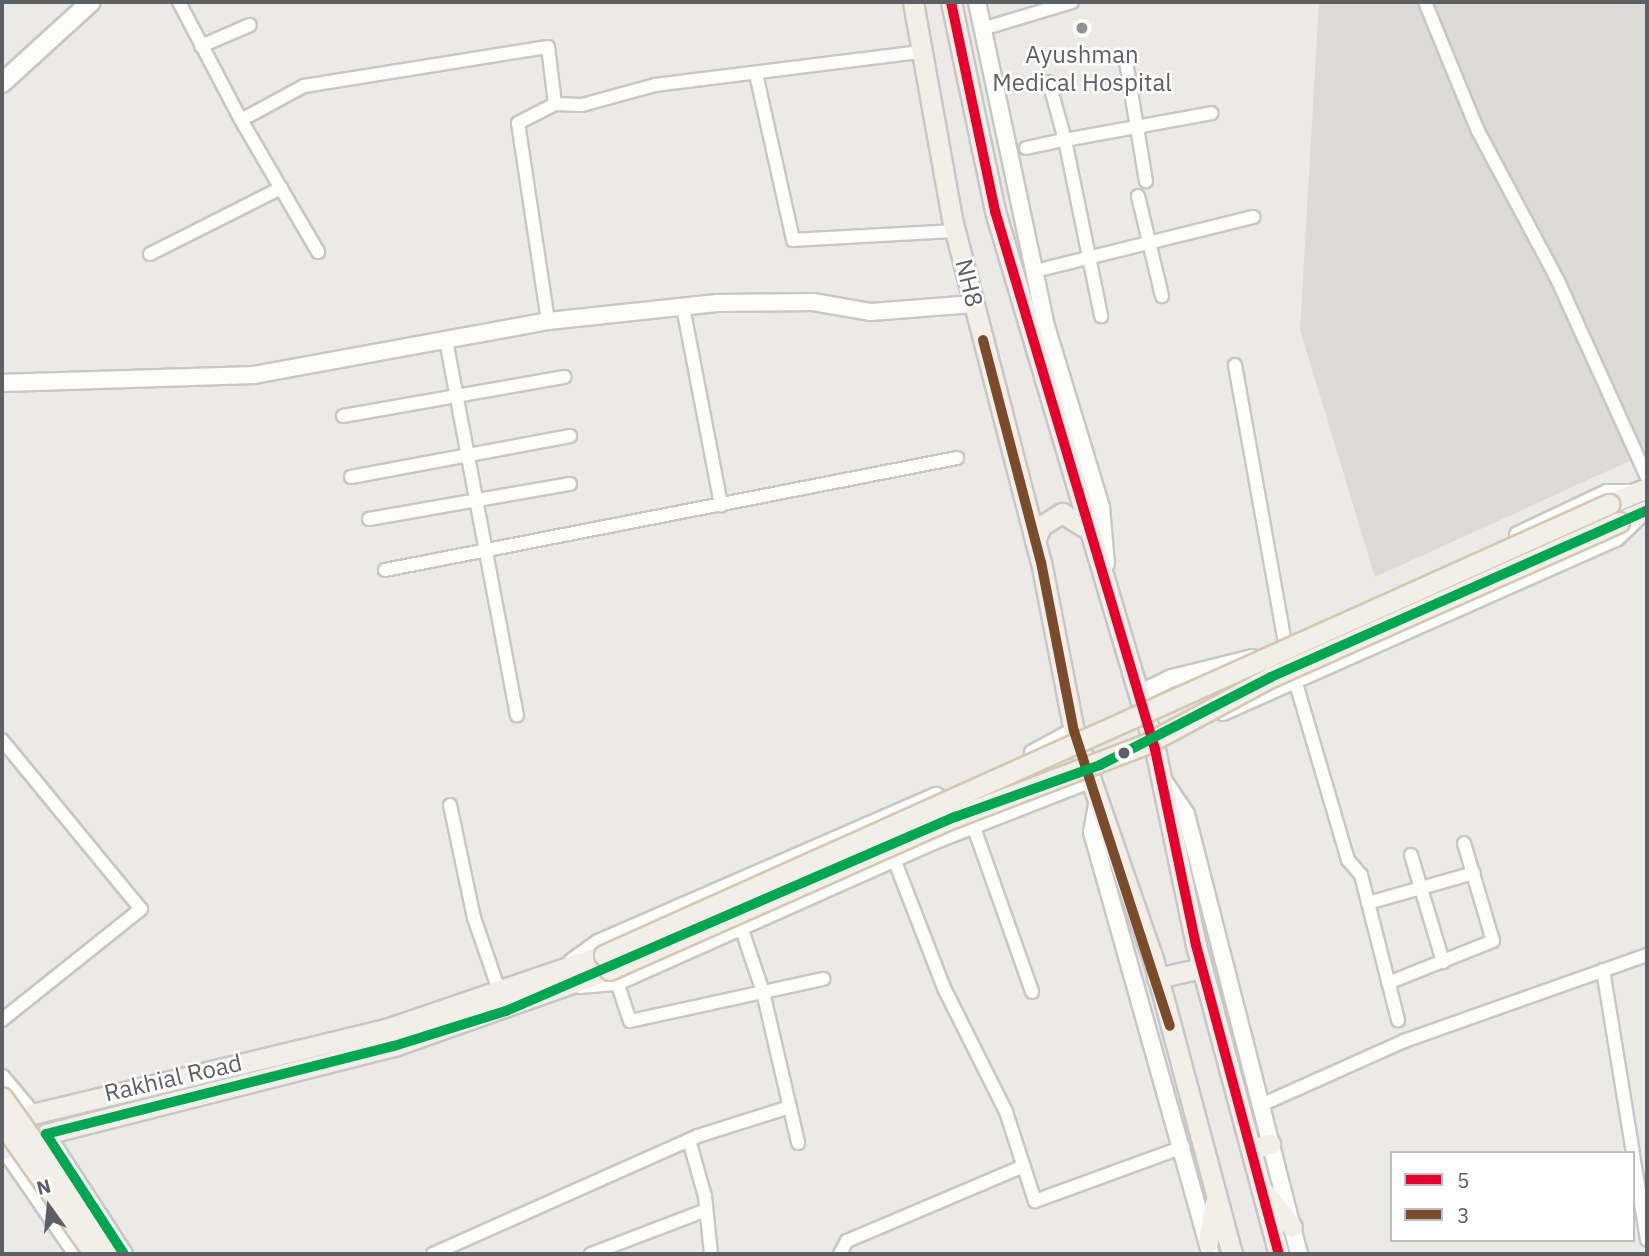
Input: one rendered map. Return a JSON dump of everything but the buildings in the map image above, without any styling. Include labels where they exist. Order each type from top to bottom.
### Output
[{"type":"main road","points":[[2,71],[77,2]]},
{"type":"main road","points":[[2,83],[91,2]]},
{"type":"main road","name":"NH8","points":[[951,2],[995,211],[1086,528],[1155,749],[1202,968],[1279,1254]]},
{"type":"main road","name":"NH8","points":[[912,4],[956,231],[1035,541],[1074,731],[1157,978],[1232,1254]]},
{"type":"main road","points":[[610,969],[1609,504],[1645,500]]},
{"type":"main road","points":[[558,981],[610,969],[955,817],[1133,750],[1271,677],[1619,522],[1645,500]]},
{"type":"main road","points":[[1035,541],[1041,526],[1062,513],[1086,528]]},
{"type":"main road","points":[[1157,978],[1202,968]]},
{"type":"main road","name":"Rakhial Road","points":[[32,1114],[389,1028],[500,993],[558,981]]},
{"type":"main road","name":"Rakhial Road","points":[[46,1134],[394,1046],[558,981]]},
{"type":"main road","points":[[2,1097],[113,1254]]},
{"type":"main road","points":[[2,1124],[94,1254]]},
{"type":"main road","points":[[1251,1149],[1270,1144]]},
{"type":"main road","points":[[1262,1190],[1292,1227]]},
{"type":"main road","points":[[1210,1248],[1217,1196]]},
{"type":"street","points":[[179,2],[242,120],[318,252]]},
{"type":"street","points":[[978,2],[1035,271],[1101,507],[1109,598]]},
{"type":"street","points":[[982,29],[1072,2]]},
{"type":"street","points":[[1425,2],[1477,129],[1558,281],[1645,500]]},
{"type":"street","points":[[201,46],[250,25]]},
{"type":"street","points":[[242,120],[304,86],[548,47],[555,104]]},
{"type":"street","points":[[548,321],[518,124],[555,104],[921,52]]},
{"type":"street","points":[[1126,62],[1146,181]]},
{"type":"street","points":[[756,74],[793,240],[956,231]]},
{"type":"street","points":[[1048,82],[1065,141],[1086,258],[1101,316]]},
{"type":"street","points":[[1026,148],[1212,113]]},
{"type":"street","points":[[150,254],[281,188]]},
{"type":"street","points":[[1138,196],[1162,296]]},
{"type":"street","points":[[1035,271],[1253,217]]},
{"type":"street","points":[[2,383],[254,374],[548,321],[683,307],[813,302],[871,312],[974,304]]},
{"type":"street","points":[[683,307],[721,505]]},
{"type":"street","points":[[446,340],[470,450],[517,715]]},
{"type":"street","points":[[1235,365],[1285,643]]},
{"type":"street","points":[[343,416],[565,377]]},
{"type":"street","points":[[351,477],[470,450],[569,436]]},
{"type":"street","points":[[384,570],[957,458]]},
{"type":"street","points":[[369,519],[570,484]]},
{"type":"street","points":[[1139,694],[1285,643],[1607,493],[1645,500]]},
{"type":"street","points":[[1155,749],[1295,680],[1616,538],[1645,500]]},
{"type":"street","points":[[1295,680],[1348,860],[1361,875],[1398,1020]]},
{"type":"street","points":[[558,981],[598,943],[1074,731]]},
{"type":"street","points":[[2,740],[141,909],[2,1020]]},
{"type":"street","points":[[1160,775],[1186,814],[1299,1254]]},
{"type":"street","points":[[823,979],[630,1021],[610,969],[740,927],[973,825],[1092,779]]},
{"type":"street","points":[[1098,799],[1092,832],[1210,1248]]},
{"type":"street","points":[[450,805],[474,918],[500,993]]},
{"type":"street","points":[[973,825],[1032,992]]},
{"type":"street","points":[[1388,983],[1493,941],[1464,843]]},
{"type":"street","points":[[1411,855],[1443,962]]},
{"type":"street","points":[[894,859],[1024,1166],[1035,1200],[1183,1147]]},
{"type":"street","points":[[1368,903],[1474,873]]},
{"type":"street","points":[[740,927],[763,992],[798,1143]]},
{"type":"street","points":[[1261,1105],[1404,1041],[1647,955]]},
{"type":"street","points":[[1603,970],[1633,1151]]},
{"type":"street","points":[[2,1078],[46,1134],[124,1254]]},
{"type":"street","points":[[433,1254],[689,1140],[790,1107]]},
{"type":"street","points":[[2,1124],[32,1114]]},
{"type":"street","points":[[46,1134],[3,1148],[77,1254]]},
{"type":"street","points":[[689,1140],[706,1210],[711,1254]]},
{"type":"street","points":[[840,1254],[847,1241],[1024,1166]]},
{"type":"street","points":[[1635,1166],[1647,1240]]},
{"type":"street","points":[[591,1254],[706,1210]]},
{"type":"shaded area","points":[[1319,2],[1647,2],[1647,453],[1375,577],[1300,330]]},
{"type":"transit line","name":"5","points":[[951,2],[995,211],[1155,749],[1196,945],[1279,1254]]},
{"type":"transit line","name":"3","points":[[983,340],[1041,562],[1074,731],[1170,1026]]},
{"type":"transit line","points":[[124,1254],[46,1134],[394,1046],[506,1011],[955,817],[1100,765],[1271,677],[1647,510]]},
{"type":"place","name":"Ayushman Medical Hospital","points":[[1082,28]]}]
